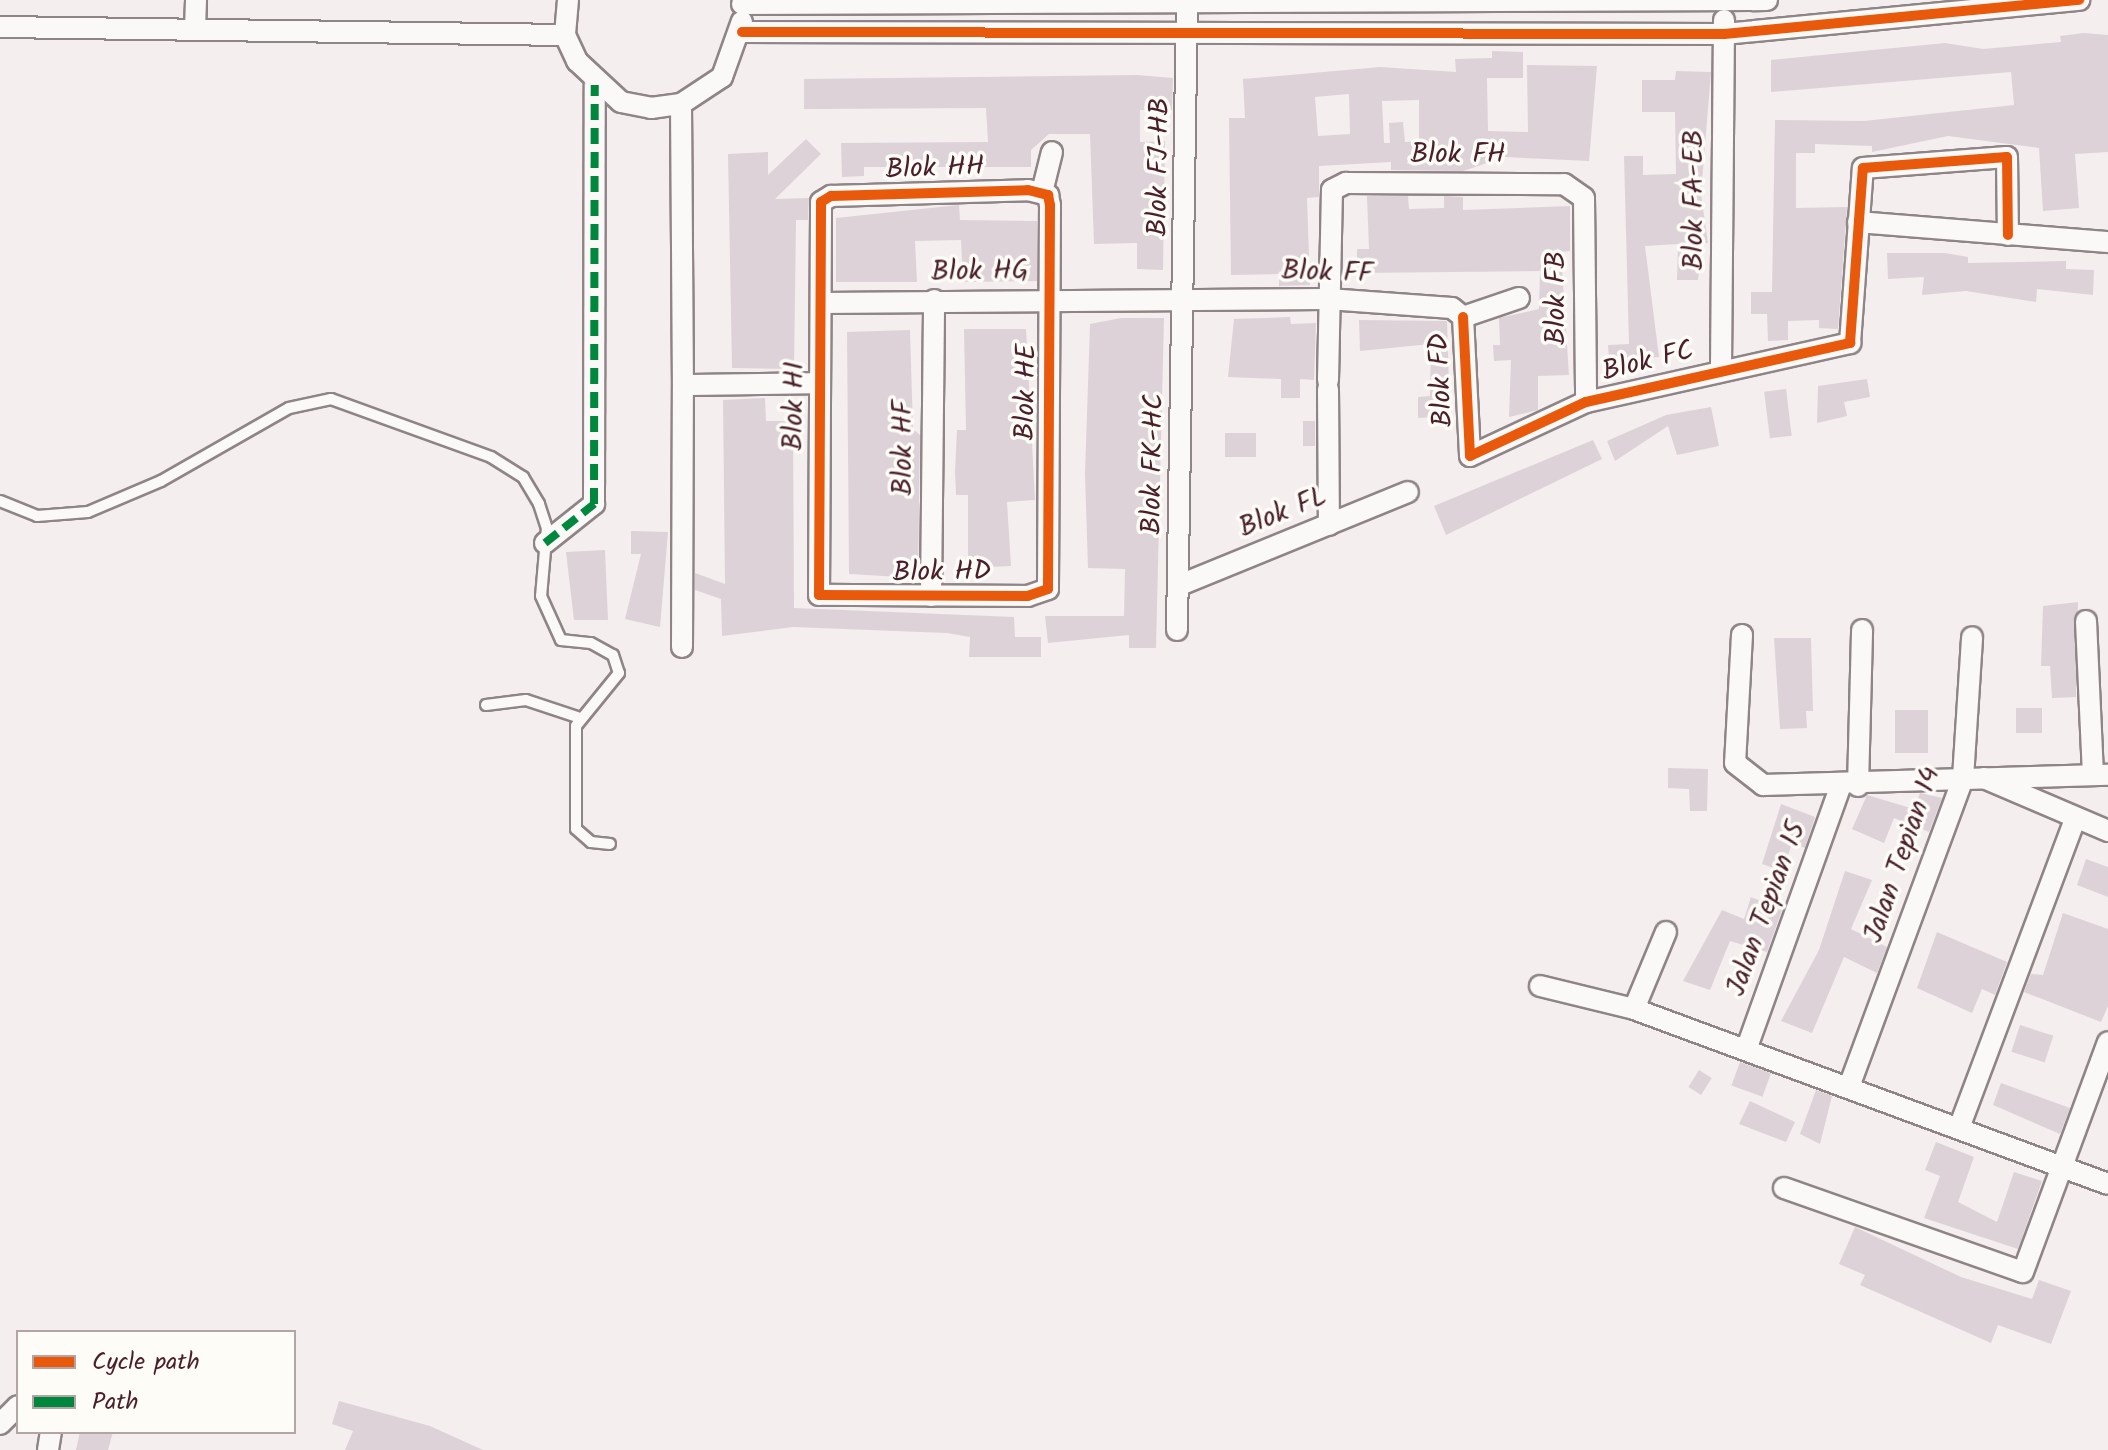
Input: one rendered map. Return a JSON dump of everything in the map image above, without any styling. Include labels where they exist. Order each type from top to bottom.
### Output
[{"type":"street","points":[[195,29],[196,0]]},
{"type":"street","points":[[568,0],[565,35],[595,85],[621,102],[681,104],[722,77],[742,32],[741,2],[1767,0]]},
{"type":"street","points":[[742,32],[1724,34],[2079,0]]},
{"type":"street","name":"Blok FJ-HB","points":[[1186,299],[1187,2]]},
{"type":"street","name":"Blok FA-EB","points":[[1721,368],[1724,2]]},
{"type":"street","points":[[0,27],[565,35]]},
{"type":"street","points":[[545,543],[594,504],[595,85]]},
{"type":"street","points":[[681,104],[682,647]]},
{"type":"street","name":"Blok HE","points":[[1049,580],[1053,299],[1046,198],[1052,152]]},
{"type":"street","points":[[2008,235],[2007,157],[1863,168],[1858,222],[2008,235],[2108,242]]},
{"type":"street","name":"Blok FH","points":[[1328,299],[1332,190],[1346,183],[1549,184],[1582,193]]},
{"type":"street","name":"Blok FB","points":[[1582,193],[1586,402]]},
{"type":"street","name":"Blok HH","points":[[820,209],[831,196],[1046,198]]},
{"type":"street","name":"Blok HI","points":[[820,209],[822,303],[816,574],[819,595],[826,598]]},
{"type":"street","name":"Blok FC","points":[[1586,402],[1721,368],[1850,343],[1858,222]]},
{"type":"street","points":[[1463,317],[1519,298]]},
{"type":"street","name":"Blok FF","points":[[1186,299],[1328,299],[1452,308],[1463,317]]},
{"type":"street","name":"Blok HG","points":[[822,303],[1186,299]]},
{"type":"street","name":"Blok FK-HC","points":[[1177,630],[1186,299]]},
{"type":"street","points":[[1328,299],[1329,525]]},
{"type":"street","name":"Blok HF","points":[[931,596],[934,300]]},
{"type":"street","name":"Blok FD","points":[[1463,317],[1470,456],[1586,402]]},
{"type":"street","points":[[683,385],[820,383]]},
{"type":"street","name":"Blok FL","points":[[1180,585],[1408,492]]},
{"type":"street","name":"Blok HD","points":[[826,598],[1041,594],[1049,580]]},
{"type":"street","points":[[1742,635],[1735,763],[1744,777],[1786,789],[1849,787],[1974,778],[2101,775],[2086,621]]},
{"type":"street","name":"Jalan Tepian 15","points":[[1746,1050],[1849,787],[1862,630]]},
{"type":"street","name":"Jalan Tepian 14","points":[[1850,1084],[1974,778],[1972,637]]},
{"type":"street","points":[[1974,778],[2108,831]]},
{"type":"street","points":[[1959,1128],[2075,819]]},
{"type":"street","points":[[1634,1009],[1666,932]]},
{"type":"street","points":[[1540,986],[1634,1009],[1850,1084],[2062,1169],[2108,1184]]},
{"type":"street","points":[[1784,1188],[2015,1274],[2029,1264],[2108,1042]]},
{"type":"street","points":[[0,1424],[16,1408]]},
{"type":"lane","points":[[0,501],[37,516],[88,512],[161,481],[289,408],[331,399],[418,425],[523,477],[539,504],[545,543],[541,596],[561,640],[591,643],[613,655],[619,673],[577,717],[576,829],[591,842],[610,844]]},
{"type":"lane","points":[[486,705],[526,700],[577,717]]},
{"type":"building","points":[[2084,33],[2108,35],[2108,152],[2075,154],[2079,208],[2043,211],[2039,148],[1948,136],[1872,152],[1872,146],[1815,144],[1815,153],[1796,153],[1796,208],[1847,207],[1838,329],[1819,328],[1819,320],[1788,321],[1788,340],[1768,341],[1767,314],[1751,314],[1751,292],[1772,292],[1775,120],[1864,121],[2014,105],[2011,72],[1771,92],[1771,60],[1945,43],[1983,49],[2061,42],[2060,36]]},
{"type":"building","points":[[1492,51],[1523,52],[1523,78],[1487,78],[1488,131],[1528,132],[1527,65],[1597,66],[1589,161],[1505,157],[1463,171],[1391,170],[1391,162],[1319,166],[1319,197],[1307,198],[1310,285],[1279,286],[1279,274],[1231,275],[1229,118],[1245,118],[1243,79],[1380,67],[1456,72],[1455,59],[1492,58]],"holes":[[[1349,94],[1350,134],[1318,136],[1315,97]],[[1419,100],[1419,141],[1405,142],[1403,122],[1389,123],[1390,143],[1384,143],[1382,101]]]},
{"type":"building","points":[[1676,71],[1711,72],[1701,194],[1708,243],[1702,243],[1698,280],[1677,280],[1678,244],[1645,246],[1659,357],[1644,358],[1643,372],[1624,371],[1625,359],[1609,360],[1608,345],[1629,344],[1624,156],[1643,156],[1643,175],[1676,174],[1675,112],[1642,112],[1642,80],[1675,80]]},
{"type":"building","points":[[1137,75],[1173,78],[1172,110],[1140,110],[1140,142],[1165,141],[1163,270],[1137,269],[1137,243],[1094,244],[1090,134],[1049,134],[1031,150],[1031,167],[864,167],[864,176],[842,177],[841,143],[988,142],[986,108],[804,109],[804,79]]},
{"type":"building","points":[[806,139],[821,154],[775,199],[809,198],[808,220],[796,220],[794,369],[732,368],[728,154],[768,152],[768,175]]},
{"type":"building","points":[[1367,196],[1408,196],[1409,209],[1444,208],[1444,196],[1463,197],[1463,210],[1570,206],[1570,251],[1561,252],[1569,375],[1538,376],[1538,410],[1509,417],[1511,360],[1494,361],[1493,345],[1500,345],[1499,318],[1539,309],[1540,271],[1357,273],[1357,249],[1369,249]]},
{"type":"building","points":[[959,205],[960,220],[1037,221],[1037,281],[963,282],[961,240],[915,241],[917,282],[836,282],[836,218]]},
{"type":"building","points":[[1887,253],[1945,253],[1968,257],[1968,263],[2066,261],[2066,269],[2094,270],[2093,295],[2037,289],[2036,302],[1966,291],[1922,295],[1924,277],[1888,279]]},
{"type":"building","points":[[1290,317],[1291,324],[1316,323],[1314,380],[1300,379],[1300,398],[1281,398],[1281,379],[1228,377],[1234,319]]},
{"type":"building","points":[[1121,318],[1164,318],[1156,648],[1129,648],[1129,635],[1048,643],[1045,616],[1124,616],[1125,569],[1088,568],[1085,474],[1090,324]]},
{"type":"building","points":[[1359,320],[1447,321],[1450,416],[1418,418],[1418,397],[1430,396],[1431,344],[1360,351]]},
{"type":"building","points":[[964,329],[1026,329],[1035,500],[1007,502],[1011,566],[968,568],[968,495],[956,495],[955,472],[957,430],[966,430]]},
{"type":"building","points":[[910,330],[913,429],[920,435],[918,578],[849,574],[847,332]]},
{"type":"building","points":[[1867,379],[1870,397],[1844,402],[1847,416],[1817,423],[1818,386]]},
{"type":"building","points":[[1786,389],[1792,436],[1770,438],[1764,392]]},
{"type":"building","points":[[765,398],[766,421],[793,421],[794,608],[1014,617],[1015,637],[1041,637],[1041,657],[969,657],[970,637],[947,633],[793,627],[722,636],[721,599],[695,590],[695,573],[725,584],[723,400]]},
{"type":"building","points":[[1711,407],[1719,446],[1677,455],[1668,426],[1615,461],[1607,441],[1666,415]]},
{"type":"building","points":[[1303,421],[1315,421],[1315,446],[1303,446]]},
{"type":"building","points":[[1225,433],[1256,433],[1256,457],[1225,457]]},
{"type":"building","points":[[1593,440],[1602,459],[1446,535],[1434,506]]},
{"type":"building","points":[[631,531],[668,532],[660,627],[625,619],[641,554],[631,554]]},
{"type":"building","points":[[605,550],[608,620],[574,620],[566,552]]},
{"type":"building","points":[[2078,602],[2076,697],[2052,698],[2050,666],[2041,666],[2043,606]]},
{"type":"building","points":[[1774,638],[1811,638],[1813,711],[1806,711],[1807,728],[1780,729]]},
{"type":"building","points":[[2016,708],[2042,708],[2042,733],[2016,733]]},
{"type":"building","points":[[1895,710],[1928,710],[1928,753],[1895,753]]},
{"type":"building","points":[[1668,768],[1708,769],[1707,811],[1690,811],[1689,789],[1668,788]]},
{"type":"building","points":[[1920,793],[1942,798],[1929,832],[1894,818],[1884,843],[1852,829],[1867,795],[1914,809]]},
{"type":"building","points":[[1781,804],[1815,817],[1805,848],[1792,843],[1783,871],[1762,864]]},
{"type":"building","points":[[2086,859],[2108,867],[2108,897],[2077,885]]},
{"type":"building","points":[[1845,871],[1872,880],[1851,929],[1887,947],[1877,973],[1844,957],[1812,1033],[1781,1021],[1819,950]]},
{"type":"building","points":[[1751,897],[1782,910],[1767,952],[1730,941],[1710,990],[1683,981],[1722,910],[1744,919]]},
{"type":"building","points":[[2063,913],[2108,929],[2108,1006],[2101,1022],[2024,992],[2031,974],[2043,975]]},
{"type":"building","points":[[1937,932],[2007,962],[1995,995],[1982,989],[1972,1013],[1917,988]]},
{"type":"building","points":[[2020,1025],[2053,1036],[2045,1062],[2011,1052]]},
{"type":"building","points":[[1740,1062],[1771,1073],[1762,1097],[1731,1085]]},
{"type":"building","points":[[1699,1070],[1712,1078],[1701,1095],[1688,1087]]},
{"type":"building","points":[[2001,1083],[2070,1108],[2060,1134],[1993,1105]]},
{"type":"building","points":[[1816,1090],[1832,1096],[1820,1144],[1800,1134]]},
{"type":"building","points":[[1750,1101],[1795,1122],[1786,1142],[1739,1124]]},
{"type":"building","points":[[1936,1142],[1974,1157],[1958,1202],[1997,1222],[2014,1172],[2042,1181],[2018,1249],[1924,1218],[1940,1176],[1925,1170]]},
{"type":"building","points":[[1855,1227],[1961,1277],[2032,1299],[2039,1280],[2071,1291],[2051,1344],[1998,1325],[1991,1343],[1860,1285],[1865,1275],[1839,1264]]},
{"type":"building","points":[[339,1401],[430,1426],[483,1450],[345,1450],[353,1431],[332,1424]]},
{"type":"building","points":[[80,1434],[112,1434],[108,1450],[76,1450]]},
{"type":"marked path","points":[[545,543],[594,504],[595,85]]},
{"type":"cycle path","points":[[742,32],[1724,34],[2079,0]]},
{"type":"cycle path","points":[[1463,317],[1470,456],[1586,402],[1850,343],[1863,168],[2007,157],[2008,235]]},
{"type":"cycle path","points":[[1028,190],[1048,195],[1050,205],[1048,589],[1028,596],[819,595],[821,202],[831,196],[1028,190]]}]
